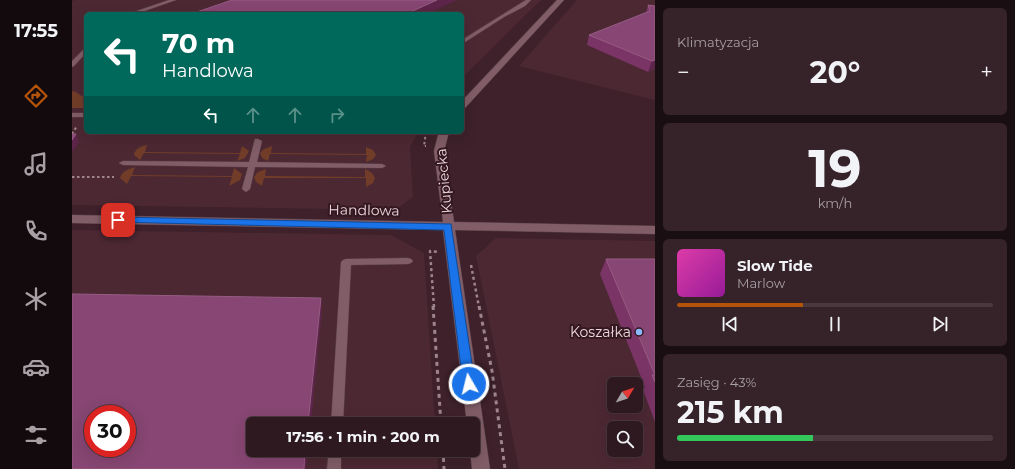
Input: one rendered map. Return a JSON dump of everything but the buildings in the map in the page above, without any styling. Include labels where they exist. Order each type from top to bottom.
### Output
[{"type":"street","points":[[464,104],[561,0]]},
{"type":"street","name":"Kupiecka","points":[[443,134],[439,151],[481,469]]},
{"type":"street","name":"Handlowa","points":[[72,219],[655,230]]},
{"type":"lane","points":[[137,12],[174,0]]},
{"type":"lane","points":[[464,41],[529,0]]},
{"type":"lane","points":[[72,65],[84,51]]},
{"type":"lane","points":[[72,115],[84,115]]},
{"type":"lane","points":[[246,189],[258,141]]},
{"type":"lane","points":[[123,163],[382,166]]},
{"type":"lane","points":[[337,417],[346,262],[408,261]]},
{"type":"lane","points":[[334,469],[335,457]]},
{"type":"path","points":[[72,134],[80,122]]},
{"type":"path","points":[[72,177],[114,177]]},
{"type":"path","points":[[443,457],[444,469]]},
{"type":"shaded area","points":[[541,0],[464,76],[464,12],[84,12],[84,134],[417,134],[410,147],[413,197],[395,210],[72,205],[72,1]]},
{"type":"shaded area","points":[[577,0],[655,0],[655,100],[519,66]]},
{"type":"shaded area","points":[[72,91],[84,98],[84,108],[72,108]]},
{"type":"shaded area","points":[[147,145],[145,152],[240,153],[242,146],[249,151],[245,158],[237,161],[240,154],[144,153],[140,160],[134,155],[139,148]]},
{"type":"shaded area","points":[[272,146],[271,153],[366,154],[366,147],[373,150],[376,155],[373,159],[366,162],[367,155],[270,154],[268,161],[262,158],[260,153],[264,149]]},
{"type":"shaded area","points":[[135,167],[132,175],[232,176],[234,168],[242,174],[240,180],[229,186],[232,177],[131,176],[127,184],[120,178],[126,171]]},
{"type":"shaded area","points":[[266,169],[265,176],[365,177],[365,169],[372,173],[375,178],[373,183],[366,187],[366,178],[264,178],[262,186],[256,182],[254,177],[258,172]]},
{"type":"shaded area","points":[[72,230],[391,235],[424,253],[435,417],[246,417],[246,457],[437,457],[438,469],[72,469]]},
{"type":"shaded area","points":[[496,238],[655,241],[655,469],[519,469],[476,256]]},
{"type":"place","name":"Koszałka","points":[[639,332]]},
{"type":"route","points":[[118,220],[448,227],[469,384]]}]
